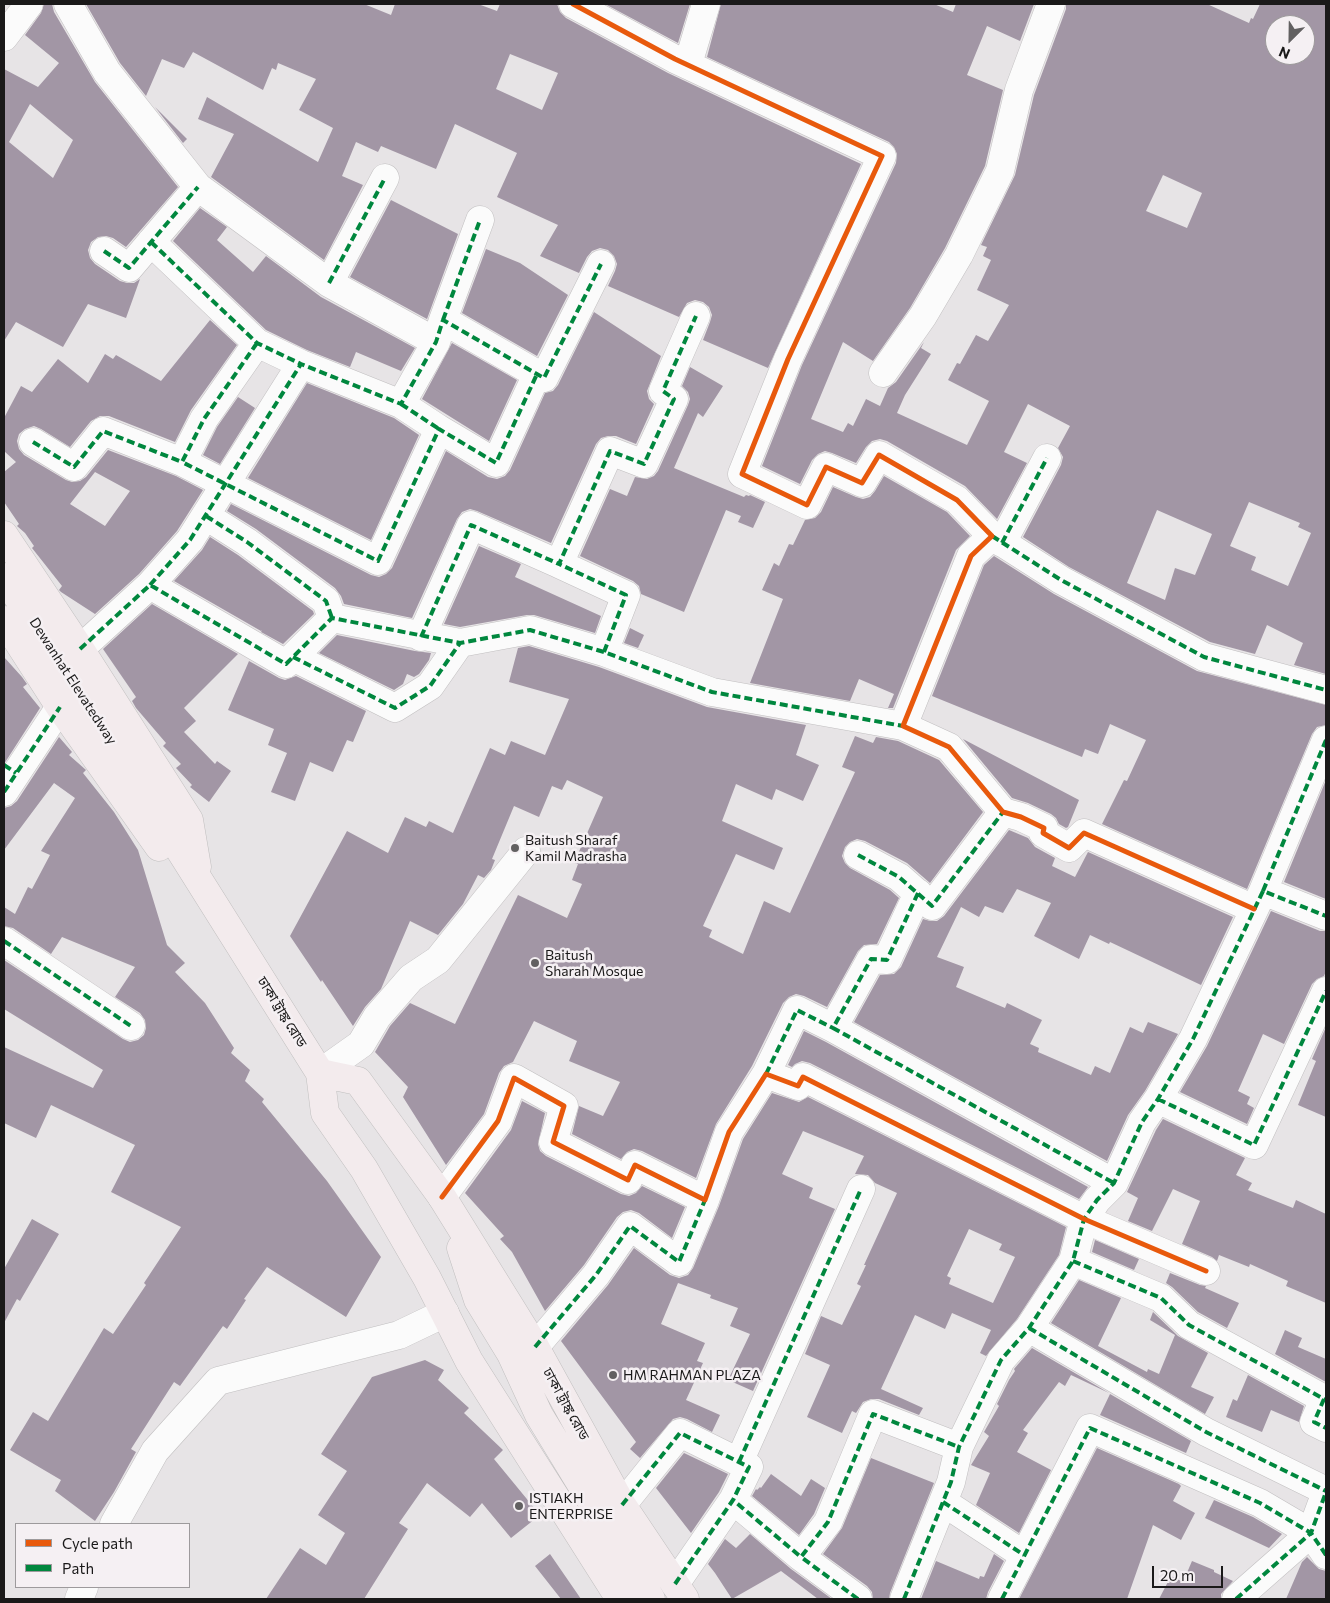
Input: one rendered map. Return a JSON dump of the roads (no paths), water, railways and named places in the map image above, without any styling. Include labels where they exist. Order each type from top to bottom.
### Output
[{"type":"main road","points":[[4,535],[80,649],[189,820],[199,882]]},
{"type":"main road","name":"Dewanhat Elevatedway","points":[[4,577],[63,664],[141,786]]},
{"type":"main road","points":[[4,620],[60,707],[169,862],[199,882]]},
{"type":"main road","name":"ঢাকা ট্রাঙ্ক রোড","points":[[141,786],[199,882],[320,1073],[358,1082],[444,1203],[535,1347],[622,1505],[680,1592]]},
{"type":"main road","points":[[320,1073],[325,1113],[364,1169],[427,1278],[469,1360],[620,1599]]},
{"type":"main road","name":"ঢাকা ট্রাঙ্ক রোড","points":[[444,1203],[478,1300],[511,1354],[544,1424]]},
{"type":"main road","name":"ঢাকা ট্রাঙ্ক রোড","points":[[427,1278],[486,1339],[544,1424],[651,1599]]},
{"type":"street","points":[[4,37],[29,4]]},
{"type":"street","points":[[68,4],[107,72],[198,187],[328,283],[544,378],[601,264]]},
{"type":"street","points":[[573,4],[688,64],[882,156],[788,359],[742,474],[807,505],[826,467],[862,483],[879,456],[957,500],[997,540],[1060,580],[1204,657],[1326,690]]},
{"type":"street","points":[[688,64],[706,4]]},
{"type":"street","points":[[883,373],[923,316],[959,254],[1000,171],[1019,90],[1051,4]]},
{"type":"street","points":[[328,283],[385,178]]},
{"type":"street","points":[[104,251],[129,268],[198,187]]},
{"type":"street","points":[[401,404],[440,331],[480,220]]},
{"type":"street","points":[[151,242],[257,343],[301,364],[401,404],[496,463],[537,374]]},
{"type":"street","points":[[559,564],[610,451],[644,464],[674,400],[663,391],[696,316]]},
{"type":"street","points":[[182,462],[204,419],[257,343]]},
{"type":"street","points":[[80,649],[150,585],[190,540],[301,364]]},
{"type":"street","points":[[33,442],[74,467],[103,430],[182,462],[378,561],[439,429]]},
{"type":"street","points":[[902,726],[971,556],[997,540],[1047,458]]},
{"type":"street","points":[[206,516],[247,542],[326,601],[332,618]]},
{"type":"street","points":[[422,637],[470,525],[626,595],[604,652]]},
{"type":"street","points":[[150,585],[286,664],[332,618]]},
{"type":"street","points":[[332,618],[460,643],[530,630],[604,652],[712,692],[902,726],[949,747],[1003,812],[1021,817],[1044,828],[1043,833],[1069,848],[1084,832],[1258,900],[1326,916]]},
{"type":"street","points":[[293,657],[395,708],[430,686],[460,643]]},
{"type":"street","points":[[8,777],[60,707]]},
{"type":"street","points":[[904,1599],[951,1482],[959,1447],[1001,1360],[1029,1328],[1073,1261],[1084,1219],[1097,1200],[1114,1183],[1142,1122],[1193,1040],[1258,900],[1326,740]]},
{"type":"street","points":[[858,855],[899,877],[932,906],[1003,812]]},
{"type":"street","points":[[320,1073],[361,1044],[382,1010],[411,978],[438,960],[526,851]]},
{"type":"street","points":[[833,1028],[871,959],[887,960],[918,893]]},
{"type":"street","points":[[4,941],[131,1026]]},
{"type":"street","points":[[1158,1099],[1254,1146],[1326,992]]},
{"type":"street","points":[[535,1347],[596,1275],[630,1226],[679,1262],[705,1200],[730,1132],[766,1074],[797,1010],[1114,1183]]},
{"type":"street","points":[[766,1074],[798,1086],[803,1077],[1084,1219],[1206,1271]]},
{"type":"street","points":[[444,1203],[498,1121],[514,1078],[564,1106],[553,1142],[628,1180],[635,1165],[705,1200]]},
{"type":"street","points":[[739,1462],[861,1189]]},
{"type":"street","points":[[1073,1261],[1160,1298],[1189,1325],[1324,1399],[1314,1422],[1326,1428]]},
{"type":"street","points":[[115,1523],[156,1451],[218,1381],[399,1335],[445,1313]]},
{"type":"street","points":[[1029,1328],[1206,1432],[1326,1491],[1311,1533],[1236,1599]]},
{"type":"street","points":[[801,1557],[828,1522],[872,1414],[959,1447]]},
{"type":"street","points":[[1002,1599],[1090,1428],[1260,1503],[1311,1533],[1326,1555]]},
{"type":"street","points":[[622,1505],[680,1433],[750,1467],[734,1500],[680,1592]]},
{"type":"street","points":[[734,1500],[801,1557],[858,1599]]},
{"type":"street","points":[[943,1502],[1024,1555]]},
{"type":"place","name":"Baitush Sharaf Kamil Madrasha","points":[[515,848]]},
{"type":"place","name":"Baitush Sharah Mosque","points":[[535,963]]},
{"type":"place","name":"HM RAHMAN PLAZA","points":[[613,1375]]},
{"type":"place","name":"ISTIAKH ENTERPRISE","points":[[519,1506]]}]
